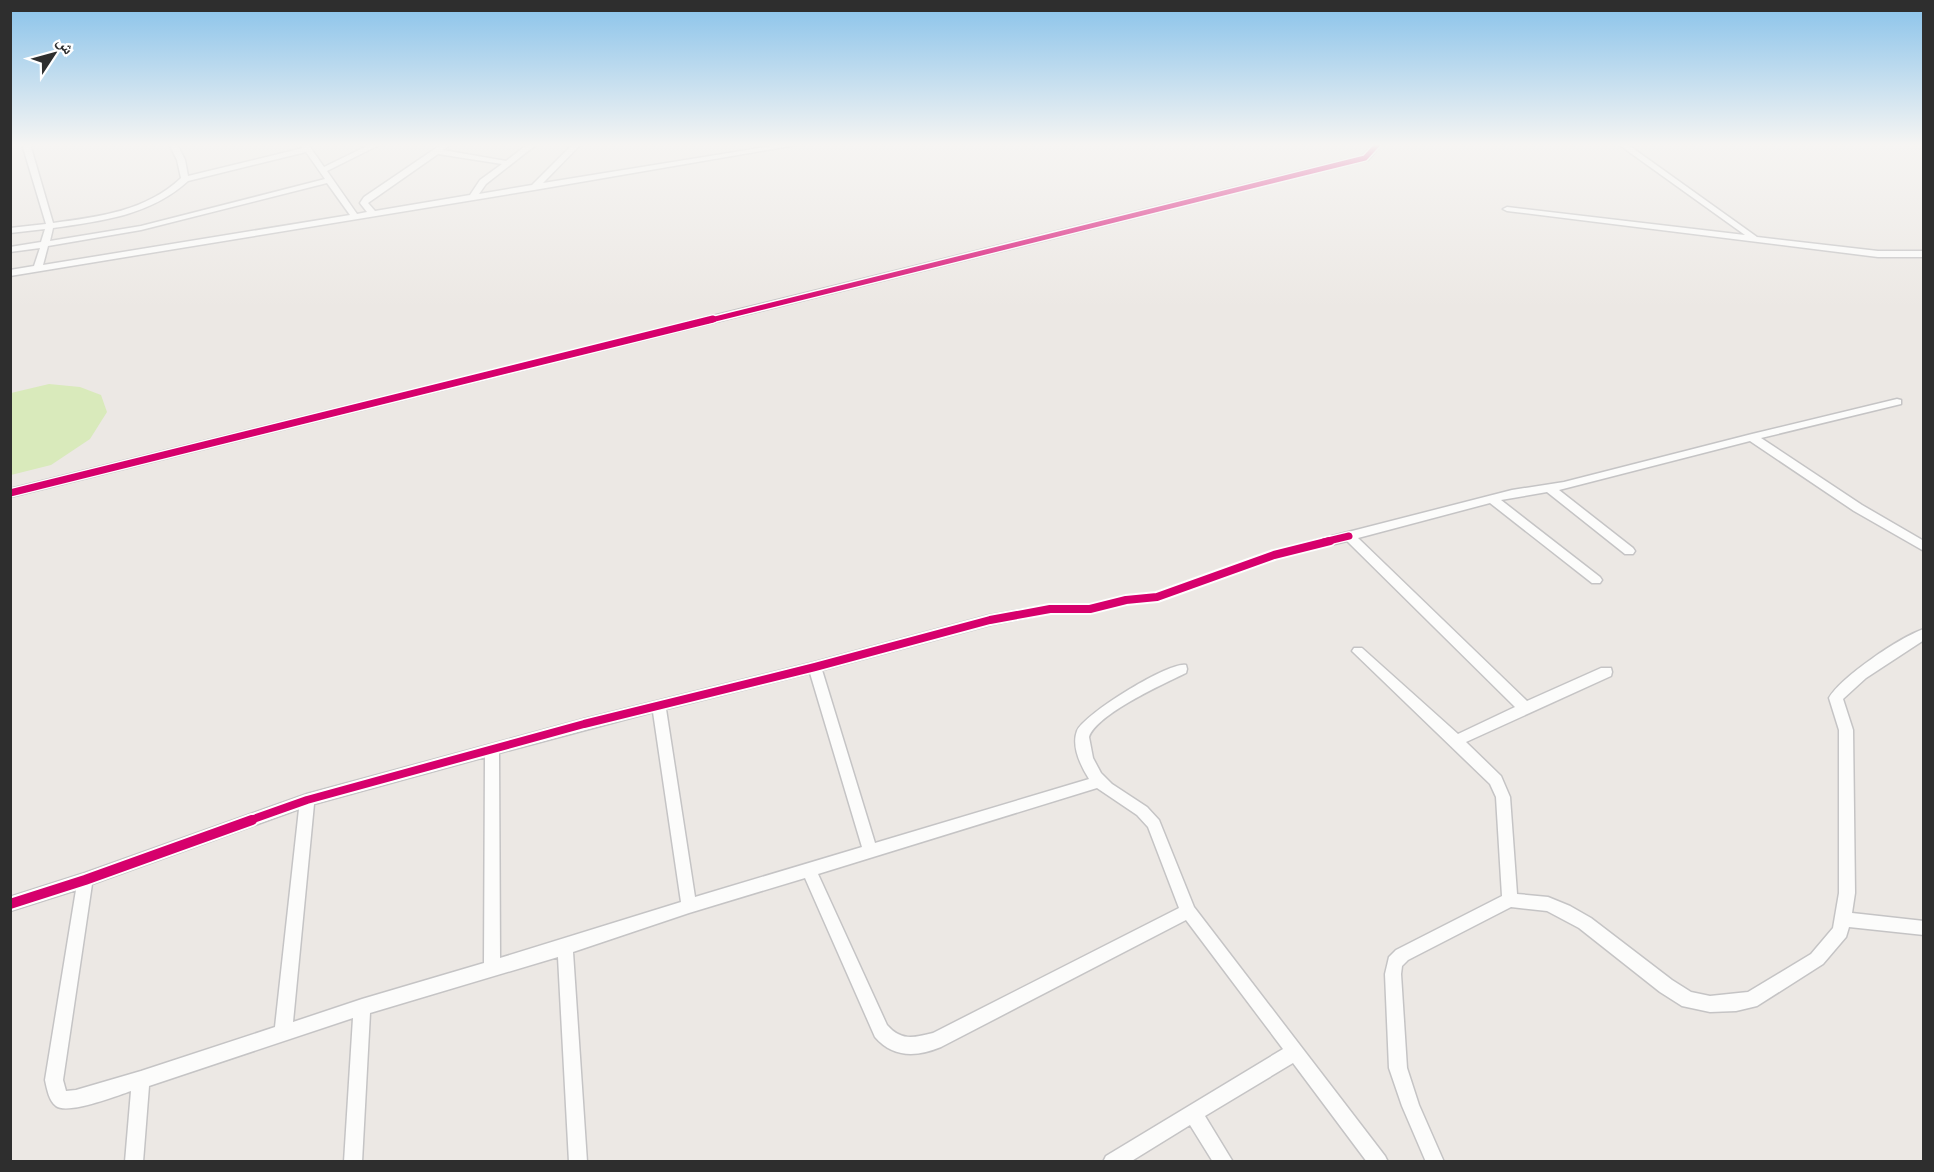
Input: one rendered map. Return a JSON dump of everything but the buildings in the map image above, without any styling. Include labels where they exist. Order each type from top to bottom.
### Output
[{"type":"street","points":[[38,269],[50,225],[43,199]]},
{"type":"street","points":[[10,231],[118,214],[141,207],[156,199]]},
{"type":"street","points":[[10,250],[141,228],[255,199]]},
{"type":"street","points":[[342,199],[355,217]]},
{"type":"street","points":[[367,199],[364,203],[373,214]]},
{"type":"street","points":[[10,273],[468,199]]},
{"type":"street","points":[[10,493],[1200,199]]},
{"type":"street","points":[[1699,199],[1757,240]]},
{"type":"street","points":[[1507,209],[1878,254],[1923,254]]},
{"type":"street","points":[[10,904],[85,880],[307,800],[492,749],[990,620],[1050,609],[1090,609],[1126,600],[1157,597],[1274,555],[1492,499],[1549,488],[1897,402]]},
{"type":"street","points":[[1752,437],[1801,471],[1923,547]]},
{"type":"street","points":[[1549,488],[1629,551]]},
{"type":"street","points":[[1492,499],[1596,580]]},
{"type":"street","points":[[1348,536],[1525,708]]},
{"type":"street","points":[[1435,1161],[1411,1106],[1398,1068],[1393,974],[1395,962],[1402,956],[1510,900],[1548,904],[1565,911],[1585,923],[1688,1000],[1710,1004],[1750,1000],[1802,969],[1825,951],[1839,932],[1844,919],[1847,893],[1846,730],[1838,708],[1837,694],[1923,634]]},
{"type":"street","points":[[1358,651],[1496,780],[1503,797],[1510,900]]},
{"type":"street","points":[[815,667],[870,850]]},
{"type":"street","points":[[1181,669],[1150,685],[1091,722],[1083,734],[1082,747],[1099,782],[1148,815],[1154,824],[1188,911],[1379,1161]]},
{"type":"street","points":[[1456,741],[1606,672]]},
{"type":"street","points":[[659,705],[689,906]]},
{"type":"street","points":[[492,749],[492,968]]},
{"type":"street","points":[[85,880],[55,1067],[56,1091],[62,1100],[76,1099],[141,1080],[362,1007],[565,947],[870,850],[1099,782]]},
{"type":"street","points":[[283,1033],[307,800]]},
{"type":"street","points":[[809,870],[881,1031],[887,1041],[899,1047],[935,1041],[1188,911]]},
{"type":"street","points":[[1844,919],[1923,928]]},
{"type":"street","points":[[565,947],[578,1161]]},
{"type":"street","points":[[353,1161],[362,1007]]},
{"type":"street","points":[[1112,1161],[1296,1051]]},
{"type":"street","points":[[134,1161],[141,1080]]},
{"type":"street","points":[[1193,1113],[1224,1161]]},
{"type":"green space","points":[[49,384],[80,387],[101,395],[107,412],[90,439],[51,465],[11,475],[11,393]]},
{"type":"cycle path","points":[[10,493],[1200,199]]},
{"type":"cycle path","points":[[10,904],[85,880],[307,800],[584,724],[815,667],[990,620],[1050,609],[1090,609],[1126,600],[1157,597],[1274,555],[1349,536]]}]
